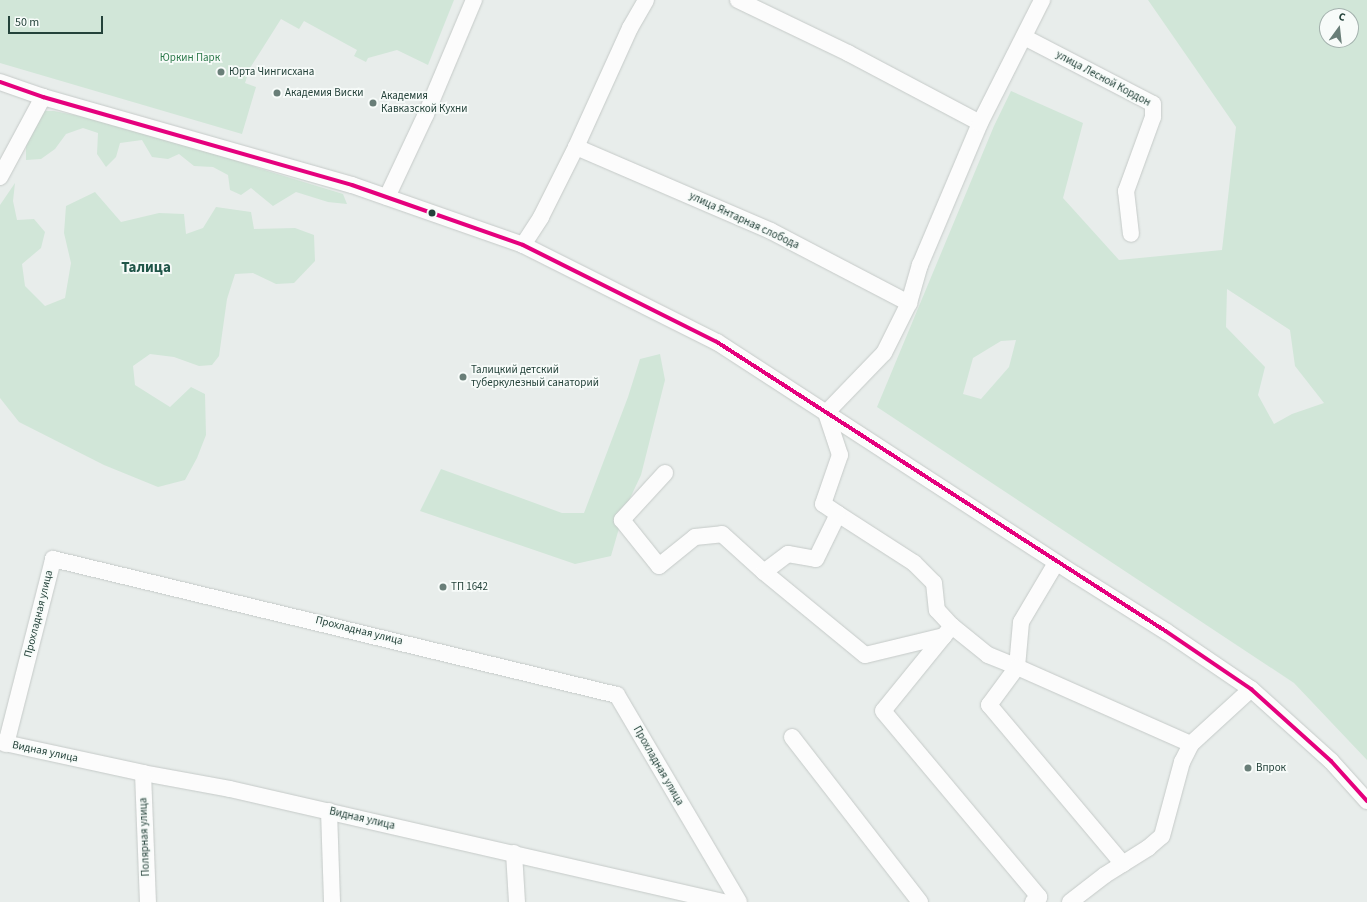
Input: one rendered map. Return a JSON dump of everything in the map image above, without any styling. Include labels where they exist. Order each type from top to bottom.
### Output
[{"type":"street","points":[[387,197],[426,114],[474,0]]},
{"type":"street","points":[[522,245],[541,217],[576,147],[630,28],[646,0]]},
{"type":"street","points":[[738,0],[848,53],[980,123]]},
{"type":"street","points":[[826,412],[884,353],[909,303],[923,258],[980,123],[1042,0]]},
{"type":"street","name":"улица Лесной Кордон","points":[[1024,37],[1153,104],[1153,117],[1126,191],[1131,234]]},
{"type":"street","points":[[0,82],[43,97],[352,185],[522,245],[717,342],[1076,576],[1168,632],[1251,689],[1331,761],[1367,801]]},
{"type":"street","points":[[0,177],[43,97]]},
{"type":"street","name":"улица Янтарная слобода","points":[[576,147],[771,231],[909,303]]},
{"type":"street","points":[[826,412],[840,455],[823,504],[914,563],[934,583],[937,610],[948,631],[988,656],[1017,667],[1192,744]]},
{"type":"street","points":[[665,473],[622,520],[659,566],[695,538],[722,534],[764,572],[865,655],[948,631]]},
{"type":"street","points":[[764,572],[788,554],[816,559],[838,514]]},
{"type":"street","name":"Прохладная улица","points":[[3,743],[53,559],[617,695],[739,902]]},
{"type":"street","points":[[1056,562],[1021,622],[1017,667],[989,705],[1123,864]]},
{"type":"street","points":[[948,631],[883,711],[1039,897],[1033,902]]},
{"type":"street","points":[[1070,902],[1148,848],[1162,836],[1182,762],[1192,744],[1251,689]]},
{"type":"street","points":[[792,737],[920,902]]},
{"type":"street","name":"Видная улица","points":[[3,743],[143,773],[230,789],[723,902]]},
{"type":"street","name":"Полярная улица","points":[[143,773],[148,902]]},
{"type":"street","points":[[329,811],[332,902]]},
{"type":"street","points":[[514,853],[517,902]]},
{"type":"green space","name":"Юркин Парк","points":[[0,0],[454,0],[428,65],[397,50],[368,58],[366,62],[354,56],[357,50],[304,21],[299,29],[281,19],[250,68],[245,83],[256,87],[242,134],[0,63]]},
{"type":"green space","points":[[1148,0],[1367,0],[1367,760],[1294,683],[877,407],[994,126],[1011,91],[1083,123],[1063,198],[1119,260],[1222,250],[1236,127]],"holes":[[[1227,289],[1290,330],[1295,366],[1324,403],[1292,414],[1274,424],[1258,395],[1265,367],[1226,327]],[[1016,340],[1009,367],[981,399],[963,394],[973,358],[1001,341]]]},
{"type":"green space","points":[[40,111],[54,111],[79,116],[198,147],[258,168],[343,194],[347,204],[328,202],[296,192],[273,206],[251,188],[241,195],[230,190],[228,175],[213,167],[194,166],[179,154],[168,159],[152,157],[142,140],[120,143],[116,157],[106,167],[97,154],[98,133],[83,128],[66,134],[55,149],[41,159],[26,160],[26,141]]},
{"type":"green space","points":[[15,183],[13,201],[17,220],[34,219],[45,232],[41,248],[22,264],[25,286],[45,306],[65,298],[71,263],[64,233],[66,206],[95,192],[121,222],[159,213],[184,214],[186,234],[203,228],[216,207],[251,212],[254,229],[295,228],[314,235],[315,261],[294,283],[276,284],[253,273],[235,274],[227,299],[219,356],[212,365],[199,366],[174,357],[150,354],[133,366],[135,385],[170,407],[191,387],[205,394],[206,435],[197,458],[185,480],[158,487],[104,465],[19,422],[0,398],[0,205]]},
{"type":"green space","points":[[660,354],[665,380],[641,475],[624,511],[611,556],[575,564],[420,511],[441,469],[562,513],[584,513],[628,397],[640,359]]},
{"type":"transit line","points":[[0,82],[43,97],[352,185],[523,245],[717,342],[1167,632],[1251,689],[1331,761],[1367,801]]},
{"type":"place","name":"Юрта Чингисхана","points":[[221,72]]},
{"type":"place","name":"Академия Виски","points":[[277,93]]},
{"type":"place","name":"Академия Кавказской Кухни","points":[[373,103]]},
{"type":"place","name":"Талицкий детский туберкулезный санаторий","points":[[463,377]]},
{"type":"place","name":"ТП 1642","points":[[443,587]]},
{"type":"place","name":"Впрок","points":[[1248,768]]},
{"type":"district","name":"Талица","points":[[146,268]]}]
